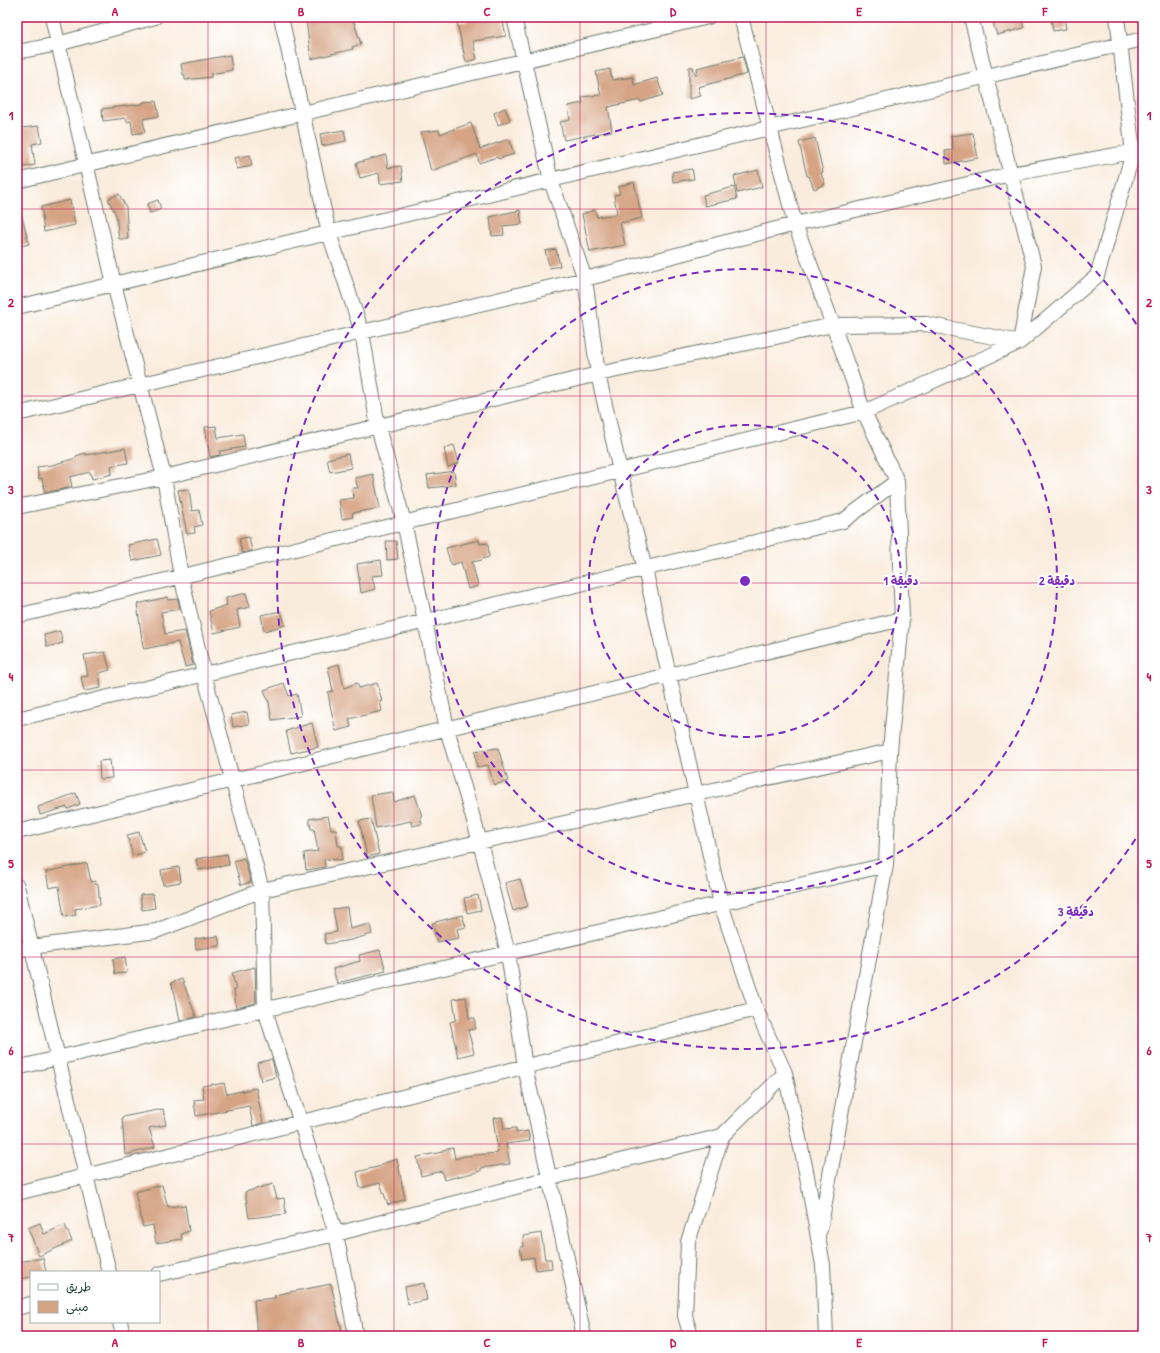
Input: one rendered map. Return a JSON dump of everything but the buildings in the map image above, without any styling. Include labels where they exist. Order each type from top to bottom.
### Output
[{"type":"street","points":[[52,17],[114,284],[164,477],[181,576],[204,674],[262,890],[265,1010],[302,1122],[336,1234],[356,1336]]},
{"type":"street","points":[[17,52],[58,44],[155,17]]},
{"type":"street","points":[[281,17],[329,233],[362,332],[378,427],[404,522],[426,621],[447,729],[480,842],[508,953],[525,1067],[584,1336]]},
{"type":"street","points":[[514,17],[551,181],[585,279],[598,374],[620,471],[645,569],[721,904],[756,1009],[785,1073],[806,1171],[823,1265],[826,1336]]},
{"type":"street","points":[[17,181],[708,17]]},
{"type":"street","points":[[741,17],[795,224],[864,412],[897,481],[902,619],[890,751],[886,865],[819,1241]]},
{"type":"street","points":[[970,17],[1034,266],[1020,342]]},
{"type":"street","points":[[17,616],[864,412],[1020,342],[1097,276],[1138,151],[1120,44],[1117,17]]},
{"type":"street","points":[[17,307],[551,181],[1120,44],[1143,40]]},
{"type":"street","points":[[17,414],[585,279],[795,224],[1011,174],[1138,151]]},
{"type":"street","points":[[17,507],[164,477],[598,374],[833,325],[926,324],[1020,342]]},
{"type":"street","points":[[17,719],[842,521],[897,481]]},
{"type":"street","points":[[17,832],[902,619]]},
{"type":"street","points":[[17,950],[156,931],[262,890],[890,751]]},
{"type":"street","points":[[17,1068],[886,865]]},
{"type":"street","points":[[17,886],[109,1271]]},
{"type":"street","points":[[17,1193],[756,1009]]},
{"type":"street","points":[[691,1336],[685,1316],[688,1242],[722,1136],[785,1073]]},
{"type":"street","points":[[160,1274],[336,1234],[550,1178],[722,1136]]},
{"type":"street","points":[[17,1308],[30,1304]]},
{"type":"street","points":[[120,1323],[123,1336]]}]
